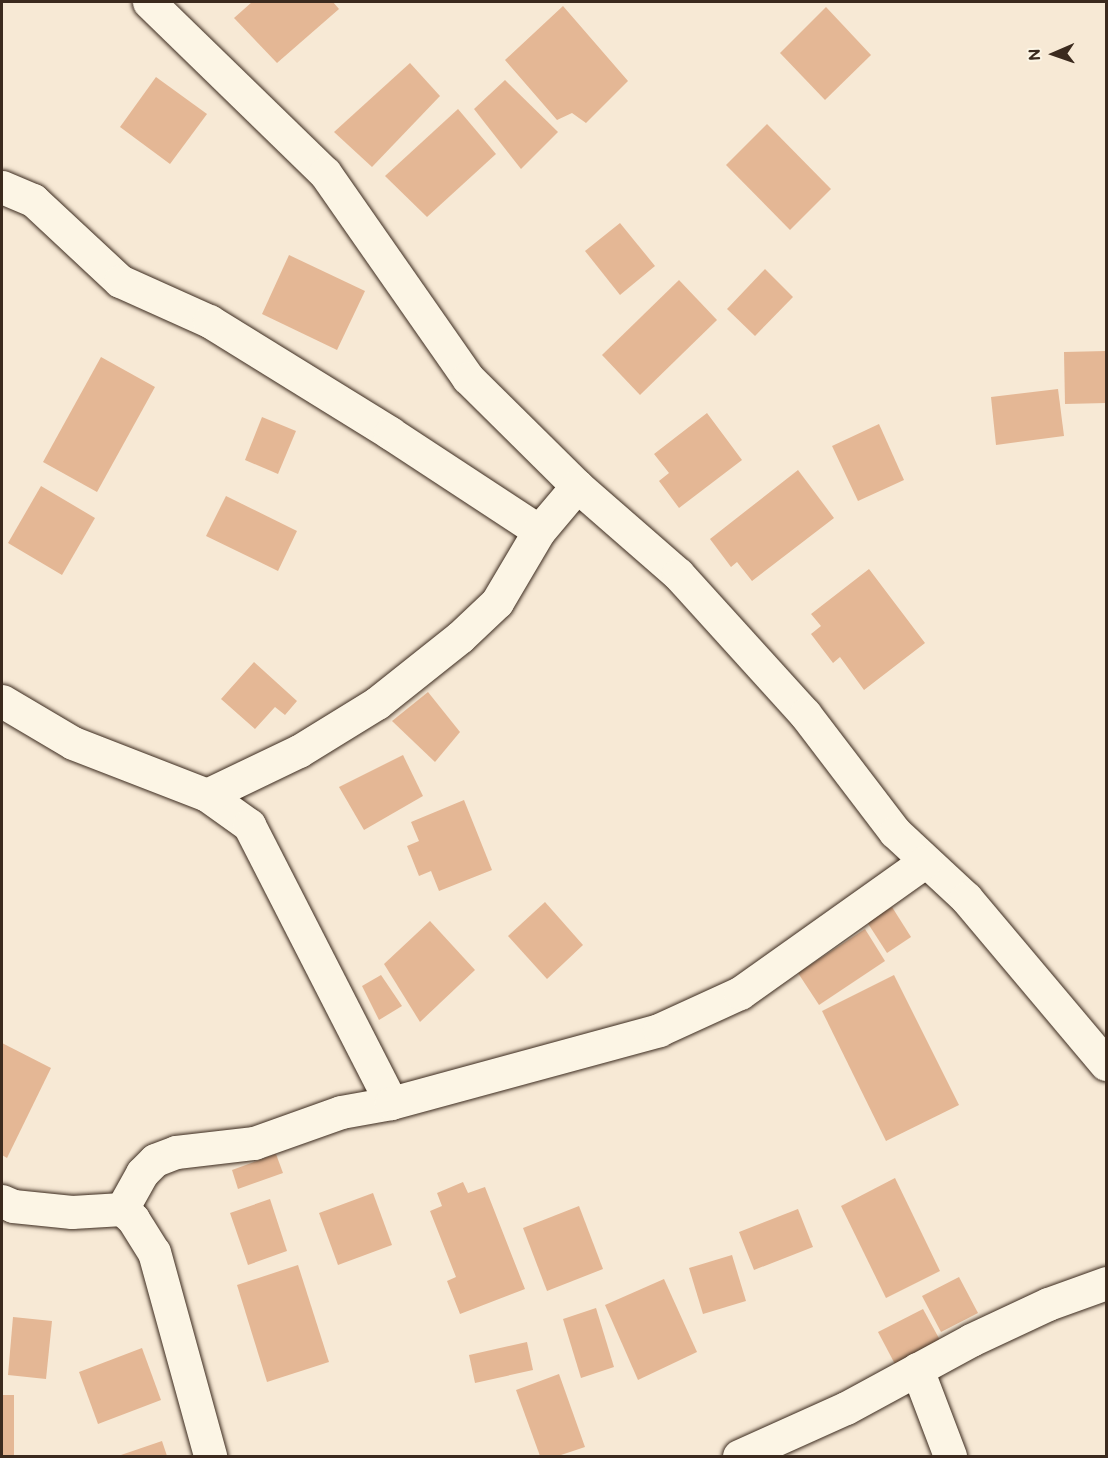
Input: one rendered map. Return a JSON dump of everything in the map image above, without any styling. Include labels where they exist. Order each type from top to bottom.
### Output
[{"type":"street","points":[[149,2],[325,173],[468,378],[577,486],[678,574],[805,714],[895,832],[924,862],[966,898],[1107,1064]]},
{"type":"street","points":[[2,187],[33,200],[120,281],[209,321],[390,433],[538,531]]},
{"type":"street","points":[[207,795],[299,750],[377,703],[460,637],[497,602],[538,531],[577,486]]},
{"type":"street","points":[[2,701],[73,743],[207,795],[249,825],[391,1103]]},
{"type":"street","points":[[122,1209],[142,1173],[155,1160],[176,1152],[254,1143],[341,1113],[391,1103],[659,1030],[740,993],[924,862]]},
{"type":"street","points":[[2,1201],[13,1206],[72,1212],[122,1209],[133,1219],[154,1252],[210,1456]]},
{"type":"street","points":[[739,1456],[846,1408],[917,1369],[1048,1304],[1107,1283]]},
{"type":"street","points":[[917,1369],[950,1456]]},
{"type":"building","points":[[252,2],[333,2],[339,9],[277,63],[234,18]]},
{"type":"building","points":[[563,6],[628,81],[586,123],[572,113],[557,120],[505,60]]},
{"type":"building","points":[[826,7],[871,55],[825,100],[780,53]]},
{"type":"building","points":[[410,63],[440,96],[372,167],[334,132]]},
{"type":"building","points":[[156,77],[207,114],[170,164],[120,127]]},
{"type":"building","points":[[505,80],[558,132],[521,169],[474,109]]},
{"type":"building","points":[[458,109],[496,154],[427,217],[385,176]]},
{"type":"building","points":[[767,124],[831,189],[790,230],[726,165]]},
{"type":"building","points":[[620,223],[655,266],[620,295],[585,251]]},
{"type":"building","points":[[289,255],[365,291],[337,350],[262,314]]},
{"type":"building","points":[[765,269],[793,297],[755,336],[727,309]]},
{"type":"building","points":[[679,280],[717,320],[640,395],[602,355]]},
{"type":"building","points":[[1106,351],[1106,403],[1065,404],[1064,352]]},
{"type":"building","points":[[101,357],[155,387],[97,492],[43,462]]},
{"type":"building","points":[[1058,389],[1064,436],[996,445],[991,397]]},
{"type":"building","points":[[707,413],[742,460],[679,508],[659,481],[669,473],[654,454]]},
{"type":"building","points":[[262,417],[296,431],[278,474],[245,460]]},
{"type":"building","points":[[879,424],[904,480],[858,501],[832,446]]},
{"type":"building","points":[[798,470],[834,518],[752,581],[737,562],[731,567],[710,539]]},
{"type":"building","points":[[41,486],[95,518],[62,575],[8,543]]},
{"type":"building","points":[[226,496],[297,531],[278,571],[206,536]]},
{"type":"building","points":[[869,569],[925,643],[864,690],[840,657],[833,663],[811,634],[821,626],[811,614]]},
{"type":"building","points":[[254,662],[297,701],[285,715],[275,707],[255,729],[221,699]]},
{"type":"building","points":[[428,692],[460,732],[435,762],[392,721]]},
{"type":"building","points":[[403,755],[423,796],[364,830],[339,787]]},
{"type":"building","points":[[464,800],[492,870],[439,891],[431,871],[419,876],[407,846],[419,841],[411,822]]},
{"type":"building","points":[[545,902],[583,945],[547,979],[508,936]]},
{"type":"building","points":[[892,907],[911,937],[887,953],[867,922]]},
{"type":"building","points":[[430,921],[475,970],[420,1022],[384,964]]},
{"type":"building","points":[[865,929],[885,961],[819,1005],[798,973]]},
{"type":"building","points":[[381,975],[402,1006],[379,1020],[362,986]]},
{"type":"building","points":[[894,975],[959,1105],[886,1141],[822,1011]]},
{"type":"building","points":[[2,1043],[51,1068],[7,1158],[2,1155]]},
{"type":"building","points":[[276,1154],[283,1173],[238,1189],[232,1170]]},
{"type":"building","points":[[895,1178],[940,1271],[886,1298],[841,1206]]},
{"type":"building","points":[[463,1182],[468,1193],[485,1187],[525,1289],[460,1314],[447,1281],[456,1277],[430,1211],[442,1206],[437,1193]]},
{"type":"building","points":[[373,1193],[392,1245],[338,1265],[319,1213]]},
{"type":"building","points":[[270,1199],[287,1251],[248,1265],[230,1213]]},
{"type":"building","points":[[579,1206],[603,1269],[547,1291],[523,1228]]},
{"type":"building","points":[[798,1209],[813,1247],[754,1270],[739,1232]]},
{"type":"building","points":[[732,1255],[746,1301],[703,1314],[689,1268]]},
{"type":"building","points":[[298,1265],[329,1362],[267,1382],[237,1285]]},
{"type":"building","points":[[959,1277],[978,1313],[941,1332],[922,1296]]},
{"type":"building","points":[[664,1279],[697,1352],[638,1380],[605,1305]]},
{"type":"building","points":[[596,1308],[614,1367],[581,1378],[563,1319]]},
{"type":"building","points":[[923,1309],[941,1342],[896,1366],[878,1332]]},
{"type":"building","points":[[13,1317],[52,1321],[46,1379],[8,1375]]},
{"type":"building","points":[[527,1342],[533,1370],[475,1383],[469,1355]]},
{"type":"building","points":[[142,1348],[161,1400],[98,1424],[79,1372]]},
{"type":"building","points":[[559,1374],[585,1447],[558,1456],[540,1456],[516,1390]]},
{"type":"building","points":[[2,1395],[14,1395],[14,1456],[2,1456]]},
{"type":"building","points":[[162,1441],[167,1456],[118,1456]]}]
